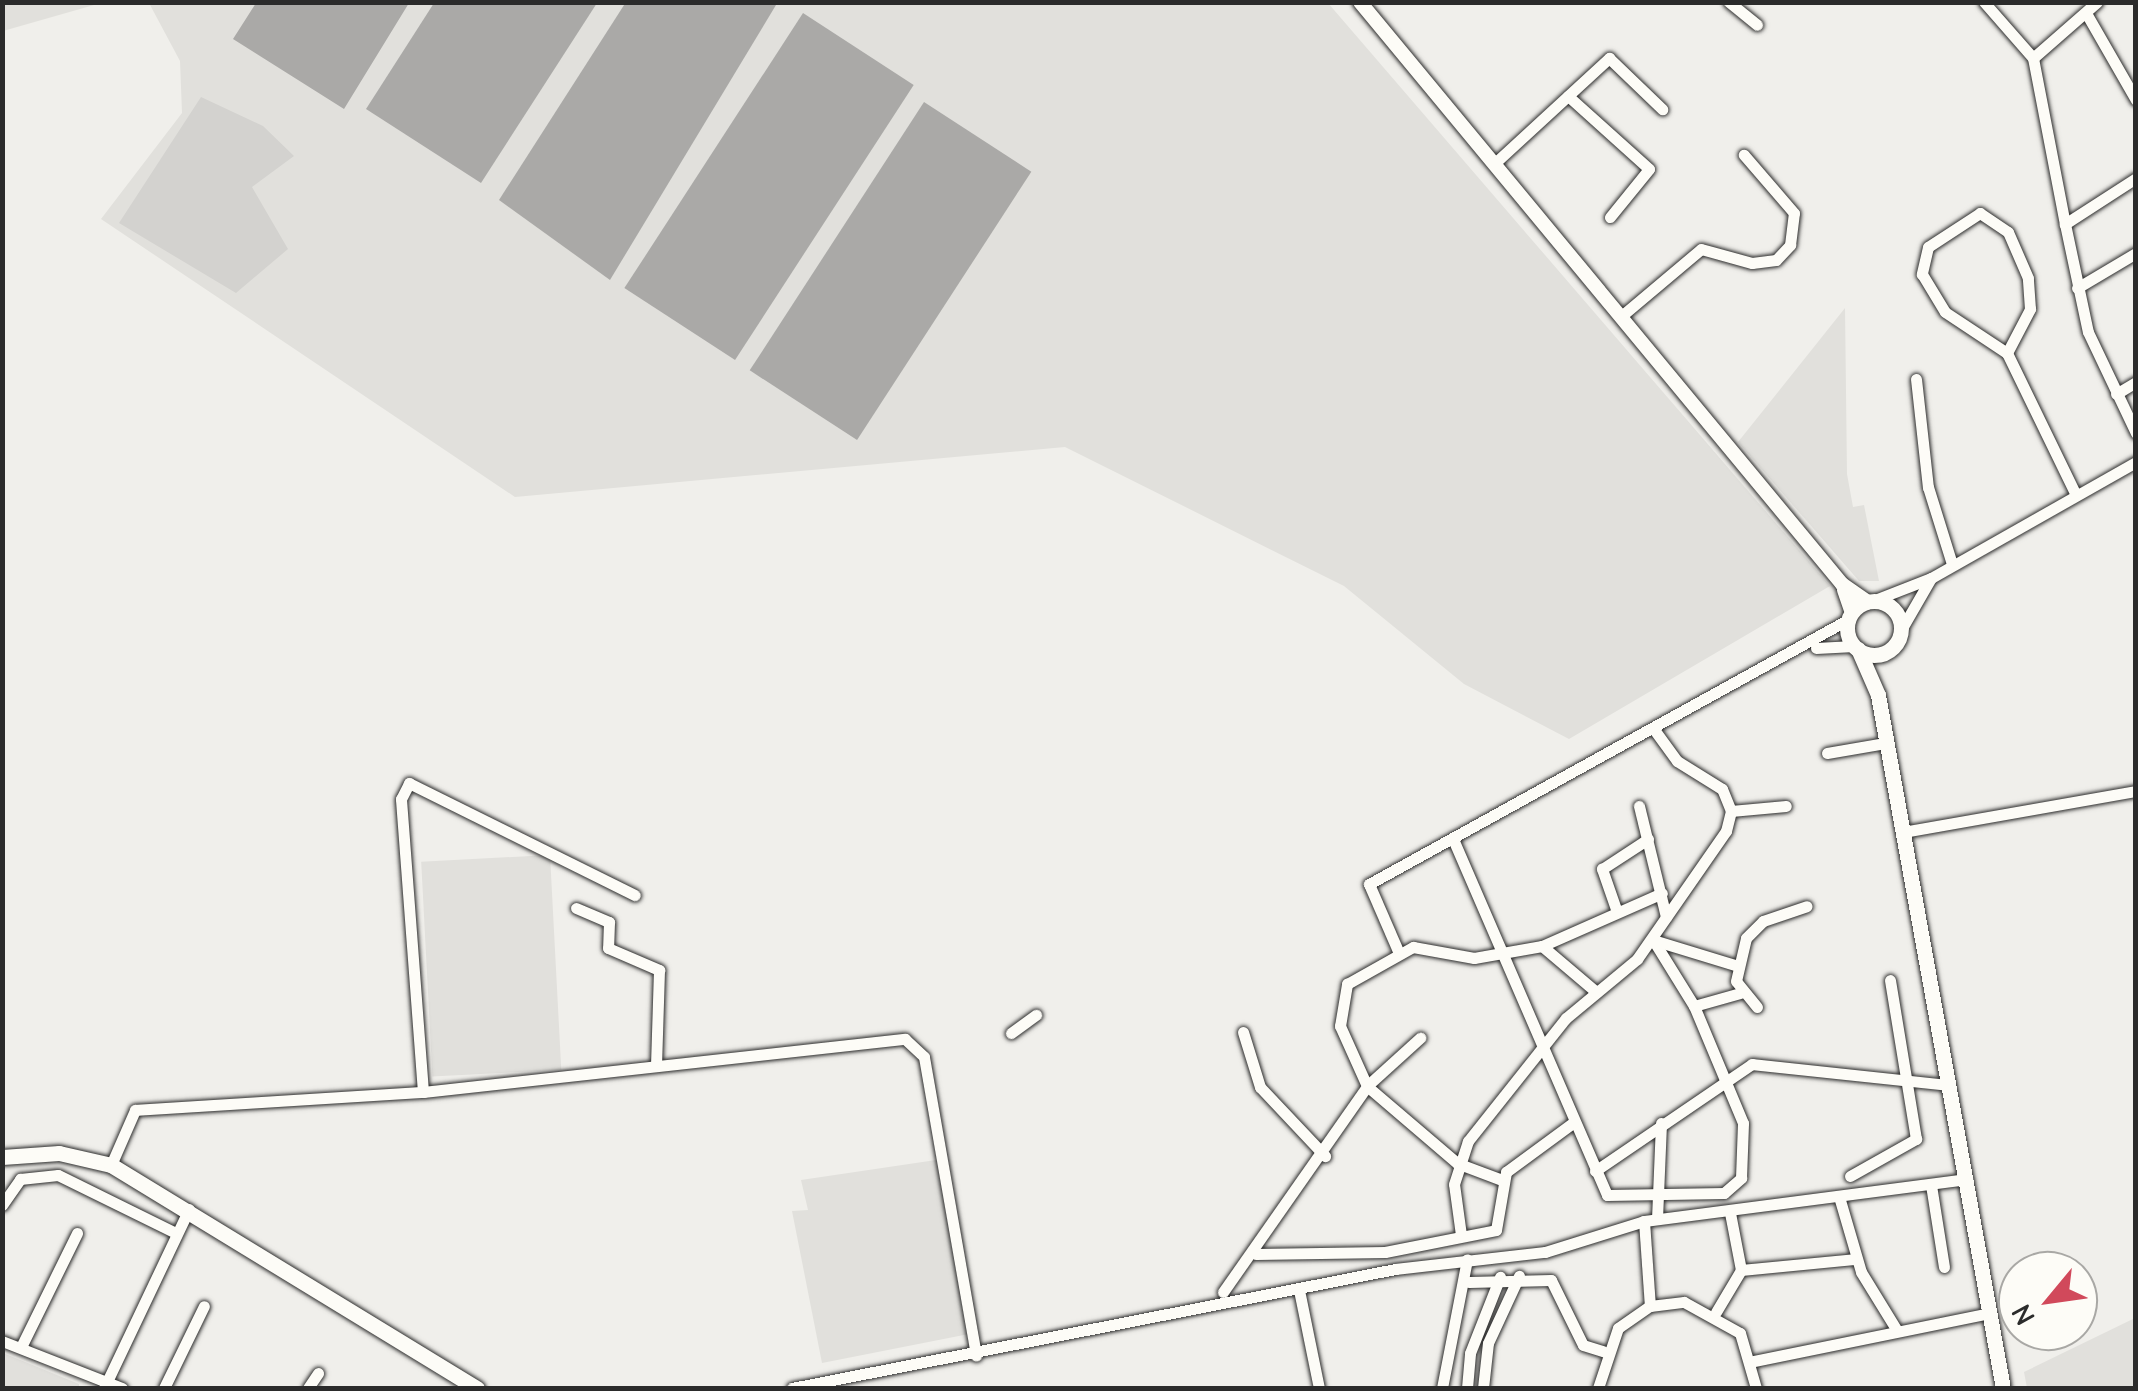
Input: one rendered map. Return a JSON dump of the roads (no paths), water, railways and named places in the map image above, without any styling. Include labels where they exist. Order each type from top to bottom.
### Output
[{"type":"main road","points":[[1878,695],[1898,637],[1893,609],[1870,602],[1850,616],[1856,647],[1878,695],[2003,1388]]},
{"type":"main road","points":[[1856,647],[1877,654],[1898,637]]},
{"type":"main road","points":[[2,1157],[73,1154],[111,1165],[478,1388]]},
{"type":"street","points":[[1360,2],[1625,314],[1842,584],[1870,602],[1931,578],[2136,462]]},
{"type":"street","points":[[1729,2],[1758,25]]},
{"type":"street","points":[[1984,2],[2034,58],[2078,288],[2116,394],[2136,433]]},
{"type":"street","points":[[2034,58],[2097,2]]},
{"type":"street","points":[[2086,13],[2130,78],[2136,100]]},
{"type":"street","points":[[1496,162],[1608,58],[1662,108]]},
{"type":"street","points":[[1568,96],[1648,169],[1610,217]]},
{"type":"street","points":[[1625,314],[1702,250],[1752,263],[1776,260],[1790,245],[1794,213],[1744,156]]},
{"type":"street","points":[[2066,224],[2136,178]]},
{"type":"street","points":[[2007,353],[2030,309],[2028,278],[1999,221],[1980,213],[1928,247],[1922,274],[1945,312],[2007,353],[2076,495]]},
{"type":"street","points":[[2078,288],[2136,254]]},
{"type":"street","points":[[1916,379],[1928,488],[1952,564]]},
{"type":"street","points":[[2116,394],[2136,382]]},
{"type":"street","points":[[1898,637],[1931,578]]},
{"type":"street","points":[[1398,952],[1369,884],[1807,649],[1850,616],[1842,584]]},
{"type":"street","points":[[1807,649],[1856,647]]},
{"type":"street","points":[[1462,1236],[1457,1163],[1542,1047],[1595,991],[1653,940],[1714,854],[1732,810],[1722,789],[1677,761],[1654,728]]},
{"type":"street","points":[[1827,753],[1886,743]]},
{"type":"street","points":[[423,1092],[401,799],[409,783],[635,895]]},
{"type":"street","points":[[1903,832],[2136,791]]},
{"type":"street","points":[[1639,806],[1666,917]]},
{"type":"street","points":[[1732,810],[1786,806]]},
{"type":"street","points":[[1453,839],[1595,1171],[1612,1198],[1658,1198],[1737,1184],[1745,1130],[1727,1075],[1694,1006],[1653,940]]},
{"type":"street","points":[[1617,912],[1602,869],[1648,839]]},
{"type":"street","points":[[1502,1180],[1457,1163],[1367,1086],[1348,1052],[1341,1002],[1357,972],[1398,952],[1502,954],[1542,946],[1662,894]]},
{"type":"street","points":[[1757,1008],[1740,993],[1738,966],[1754,927],[1807,906]]},
{"type":"street","points":[[576,908],[609,922],[608,948],[659,970],[656,1064]]},
{"type":"street","points":[[1653,940],[1738,966]]},
{"type":"street","points":[[1542,946],[1595,991]]},
{"type":"street","points":[[1850,1176],[1914,1145],[1890,980]]},
{"type":"street","points":[[1694,1006],[1740,993]]},
{"type":"street","points":[[1011,1033],[1036,1015]]},
{"type":"street","points":[[1243,1032],[1260,1087],[1325,1156]]},
{"type":"street","points":[[1223,1292],[1256,1254],[1325,1156],[1367,1086],[1420,1038]]},
{"type":"street","points":[[111,1165],[135,1110],[423,1092],[656,1064],[918,1044],[976,1355]]},
{"type":"street","points":[[1595,1171],[1727,1075],[1771,1061],[1950,1085]]},
{"type":"street","points":[[1256,1254],[1386,1252],[1499,1228],[1502,1180],[1574,1122]]},
{"type":"street","points":[[1650,1306],[1650,1220],[1658,1198],[1661,1123]]},
{"type":"street","points":[[2,1205],[20,1179],[58,1174],[176,1234]]},
{"type":"street","points":[[792,1388],[1467,1259],[1545,1252],[1650,1220],[1840,1200],[1967,1179]]},
{"type":"street","points":[[1930,1185],[1944,1267]]},
{"type":"street","points":[[1840,1200],[1856,1259],[1896,1328]]},
{"type":"street","points":[[105,1385],[189,1209]]},
{"type":"street","points":[[1716,1312],[1741,1270],[1730,1213]]},
{"type":"street","points":[[21,1347],[77,1233]]},
{"type":"street","points":[[1442,1388],[1469,1282],[1467,1259]]},
{"type":"street","points":[[1741,1270],[1856,1259]]},
{"type":"street","points":[[1469,1282],[1519,1276],[1558,1285],[1580,1342],[1604,1351]]},
{"type":"street","points":[[1483,1388],[1492,1330],[1519,1276]]},
{"type":"street","points":[[1467,1388],[1478,1324],[1500,1277]]},
{"type":"street","points":[[1299,1290],[1319,1388]]},
{"type":"street","points":[[1598,1388],[1604,1351],[1650,1306],[1684,1302],[1716,1312],[1754,1361],[1756,1388]]},
{"type":"street","points":[[164,1388],[204,1306]]},
{"type":"street","points":[[1754,1361],[1896,1328],[1990,1313]]},
{"type":"street","points":[[1478,1324],[1492,1330]]},
{"type":"street","points":[[2,1341],[105,1385],[122,1388]]},
{"type":"street","points":[[308,1388],[318,1373]]}]
